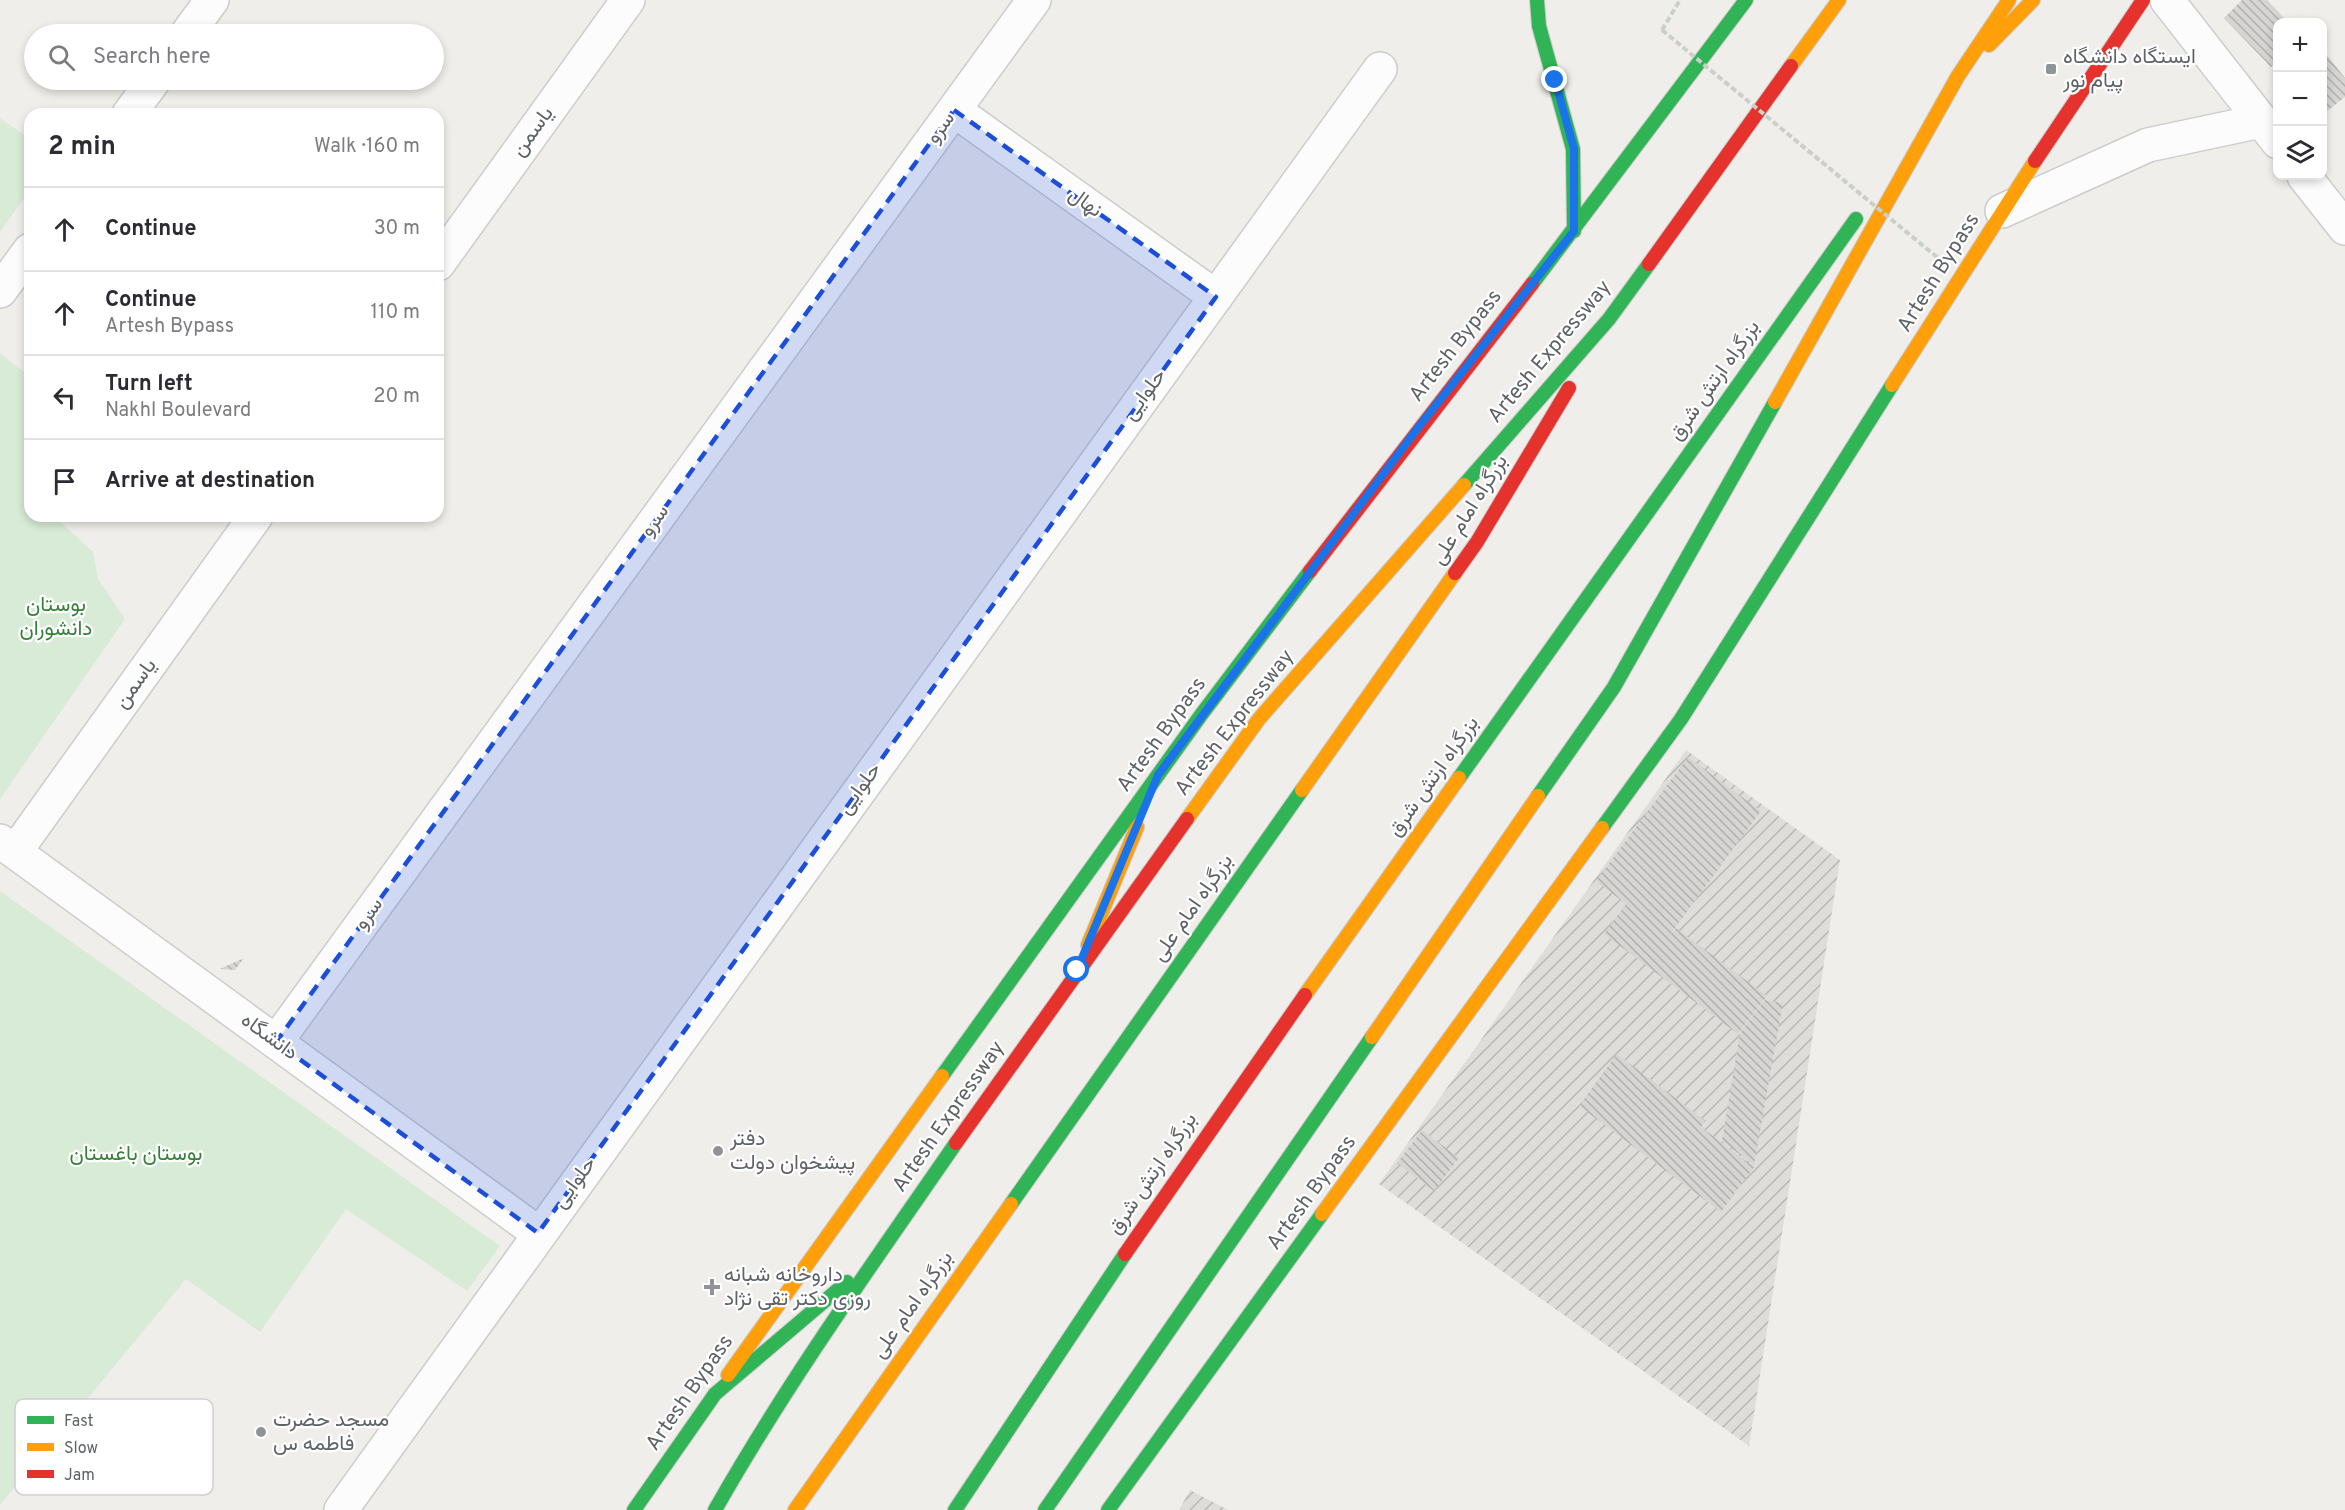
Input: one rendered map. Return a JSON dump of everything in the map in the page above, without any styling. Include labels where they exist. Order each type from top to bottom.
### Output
[{"type":"main road","points":[[1537,0],[1539,27],[1574,149],[1574,231]]},
{"type":"main road","name":"Artesh Bypass","points":[[634,1510],[1158,775],[1417,429],[1574,231],[1746,0]]},
{"type":"main road","name":"Artesh Expressway","points":[[715,1510],[746,1455],[876,1258],[1077,970],[1259,719],[1609,319],[1839,0]]},
{"type":"main road","points":[[1883,181],[2009,0]]},
{"type":"main road","points":[[1045,1510],[1614,687],[1958,76],[2033,0]]},
{"type":"main road","name":"Artesh Bypass","points":[[1108,1510],[1681,719],[2002,211],[2143,0]]},
{"type":"main road","name":"بزرگراه ارتش شرق","points":[[955,1510],[1180,1170],[1862,210]]},
{"type":"main road","name":"بزرگراه امام علی","points":[[795,1510],[1477,542],[1609,319]]},
{"type":"main road","points":[[1077,970],[1158,775]]},
{"type":"main road","points":[[715,1394],[876,1258]]},
{"type":"main road","points":[[1114,1510],[1148,1455]]},
{"type":"street","points":[[194,24],[212,0]]},
{"type":"street","name":"یاسمن","points":[[444,256],[628,0]]},
{"type":"street","name":"سرو","points":[[276,1042],[1034,0]]},
{"type":"street","points":[[2167,0],[2269,131]]},
{"type":"street","name":"حلوایی","points":[[341,1510],[538,1233],[1380,69]]},
{"type":"street","points":[[133,108],[147,90]]},
{"type":"street","name":"نهال","points":[[954,110],[1216,297]]},
{"type":"street","points":[[2002,211],[2148,145],[2269,131]]},
{"type":"street","points":[[2307,180],[2345,228]]},
{"type":"street","points":[[0,291],[24,258]]},
{"type":"street","name":"یاسمن","points":[[8,846],[251,522]]},
{"type":"street","name":"دانشگاه","points":[[8,846],[538,1233]]},
{"type":"path","points":[[1680,0],[1662,30],[1944,263]]},
{"type":"highlighted area","points":[[954,110],[1216,297],[538,1233],[276,1042]]},
{"type":"shaded area","points":[[1686,750],[1840,860],[1749,1446],[1379,1184]]},
{"type":"shaded area","points":[[1190,1490],[1228,1510],[1179,1510]]},
{"type":"green space","points":[[0,118],[24,135],[24,198],[0,232]]},
{"type":"green space","name":"بوستان دانشوران","points":[[0,353],[24,372],[24,522],[60,522],[93,552],[98,579],[125,619],[0,799]]},
{"type":"green space","name":"بوستان باغستان","points":[[0,891],[500,1246],[467,1291],[346,1209],[260,1332],[186,1279],[87,1399],[15,1399],[15,1487],[0,1505]]},
{"type":"building","points":[[2242,0],[2267,0],[2284,18],[2273,18],[2273,65],[2271,67],[2224,18]]},
{"type":"building","points":[[2327,55],[2345,78],[2345,97],[2327,111]]},
{"type":"building","points":[[1688,757],[1761,811],[1669,936],[1676,928],[1767,996],[1738,1034],[1604,934],[1626,904],[1596,881]]},
{"type":"building","points":[[244,958],[235,970],[220,969]]},
{"type":"building","points":[[1765,1000],[1783,1003],[1754,1165],[1722,1141],[1740,1033]]},
{"type":"building","points":[[1617,1054],[1706,1121],[1701,1127],[1754,1167],[1721,1212],[1579,1106]]},
{"type":"building","points":[[1422,1130],[1459,1158],[1434,1191],[1397,1163]]},
{"type":"traffic: fast","points":[[1537,0],[1539,26],[1573,149],[1574,231]]},
{"type":"traffic: fast","points":[[1532,284],[1746,0]]},
{"type":"traffic: fast","points":[[1459,778],[1856,219]]},
{"type":"traffic: fast","points":[[1464,485],[1609,319],[1649,264]]},
{"type":"traffic: fast","points":[[1602,828],[1681,719],[1892,385]]},
{"type":"traffic: fast","points":[[1538,796],[1614,687],[1775,402]]},
{"type":"traffic: fast","points":[[942,1076],[1201,715],[1310,571]]},
{"type":"traffic: fast","points":[[1011,1204],[1302,790]]},
{"type":"traffic: fast","points":[[1045,1510],[1372,1037]]},
{"type":"traffic: fast","points":[[715,1510],[801,1370],[956,1143]]},
{"type":"traffic: fast","points":[[1108,1510],[1322,1214]]},
{"type":"traffic: fast","points":[[955,1510],[1125,1254]]},
{"type":"traffic: fast","points":[[634,1510],[715,1394],[847,1282]]},
{"type":"traffic: slow","points":[[1791,66],[1839,0]]},
{"type":"traffic: slow","points":[[1775,402],[1958,76],[2009,0]]},
{"type":"traffic: slow","points":[[1989,45],[2033,0]]},
{"type":"traffic: slow","points":[[1892,385],[2035,161]]},
{"type":"traffic: slow","points":[[1187,819],[1259,719],[1464,485]]},
{"type":"traffic: slow","points":[[1302,790],[1455,573]]},
{"type":"traffic: slow","points":[[1305,995],[1459,778]]},
{"type":"traffic: slow","points":[[1372,1037],[1538,796]]},
{"type":"traffic: slow","points":[[1088,945],[1137,827]]},
{"type":"traffic: slow","points":[[1322,1214],[1602,828]]},
{"type":"traffic: slow","points":[[728,1375],[942,1076]]},
{"type":"traffic: slow","points":[[795,1510],[1011,1204]]},
{"type":"traffic: jam","points":[[2035,161],[2143,0]]},
{"type":"traffic: jam","points":[[1649,264],[1791,66]]},
{"type":"traffic: jam","points":[[1310,571],[1532,284]]},
{"type":"traffic: jam","points":[[1455,573],[1477,542],[1569,388]]},
{"type":"traffic: jam","points":[[956,1143],[1187,819]]},
{"type":"traffic: jam","points":[[1125,1254],[1305,995]]},
{"type":"place","name":"ایستگاه دانشگاه پیام نور","points":[[2051,69]]},
{"type":"place","name":"دفتر پیشخوان دولت","points":[[718,1151]]},
{"type":"place","name":"داروخانه شبانه روزی دکتر تقی نژاد","points":[[712,1287]]},
{"type":"place","name":"مسجد حضرت فاطمه س","points":[[261,1432]]},
{"type":"route","points":[[1077,970],[1158,775],[1417,429],[1574,231],[1574,149],[1555,80]]}]
